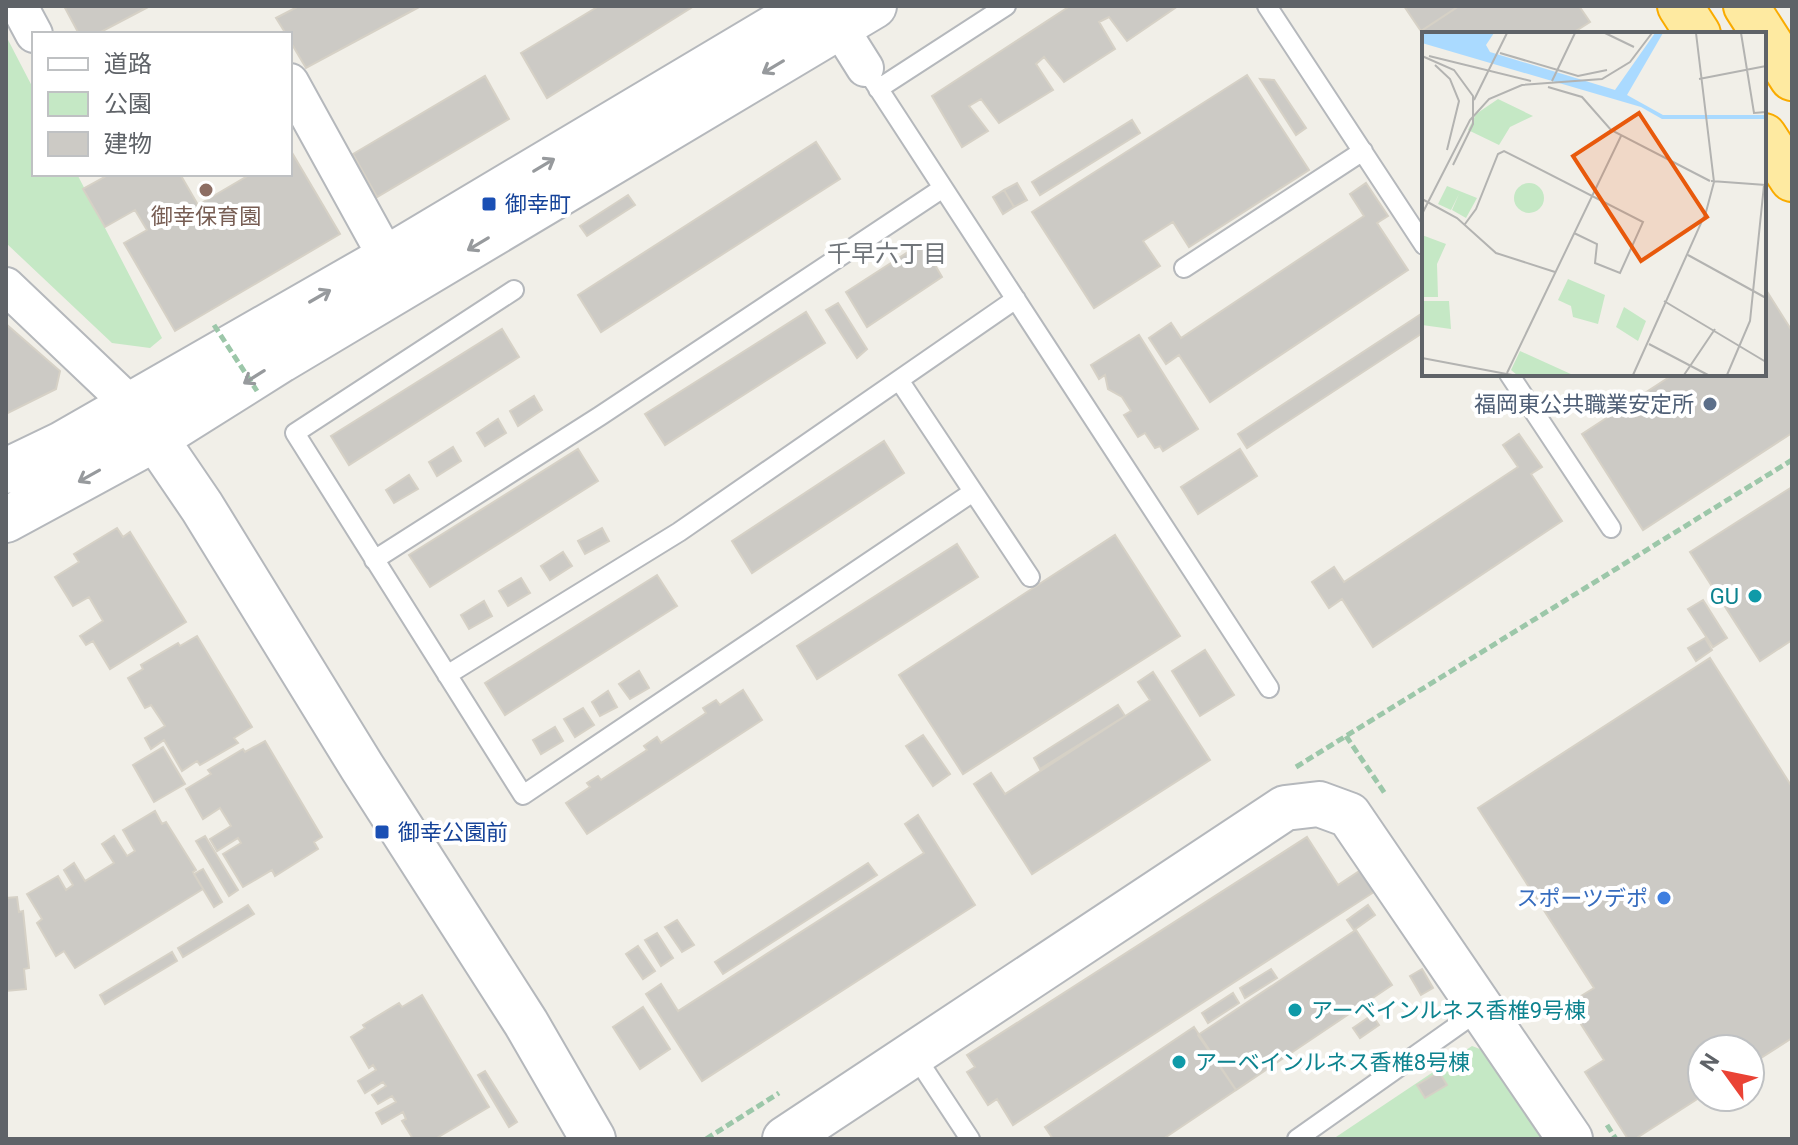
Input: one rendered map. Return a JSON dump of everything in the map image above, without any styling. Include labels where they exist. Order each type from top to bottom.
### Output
[{"type":"highway","points":[[1680,6],[1697,32]]},
{"type":"highway","points":[[1746,6],[1763,32]]},
{"type":"highway","points":[[1766,37],[1792,78]]},
{"type":"highway","points":[[1766,139],[1792,179]]},
{"type":"street","points":[[19,6],[33,32]]},
{"type":"street","points":[[837,11],[872,78]]},
{"type":"street","points":[[6,520],[144,422],[387,258],[837,11]]},
{"type":"street","points":[[6,471],[62,444],[144,422],[281,360],[837,11]]},
{"type":"street","points":[[292,86],[387,258]]},
{"type":"street","points":[[6,286],[144,422],[526,1023],[593,1139]]},
{"type":"street","points":[[785,1139],[1285,808],[1319,804],[1349,815],[1570,1139]]},
{"type":"lane","points":[[1006,6],[872,78],[1269,688]]},
{"type":"lane","points":[[1267,6],[1422,242]]},
{"type":"lane","points":[[1184,268],[1363,151]]},
{"type":"lane","points":[[374,560],[613,407],[943,188]]},
{"type":"lane","points":[[514,290],[295,433],[523,795],[973,492]]},
{"type":"lane","points":[[447,675],[679,532],[1016,299]]},
{"type":"lane","points":[[1510,376],[1611,528]]},
{"type":"lane","points":[[899,380],[1030,577]]},
{"type":"lane","points":[[1297,1139],[1481,1009]]},
{"type":"lane","points":[[914,1054],[966,1134],[946,1139]]},
{"type":"path","points":[[214,325],[257,391]]},
{"type":"green space","points":[[6,36],[32,86],[32,176],[78,176],[162,338],[150,348],[112,343],[6,243]]},
{"type":"green space","points":[[1472,1046],[1493,1054],[1547,1139],[1333,1139]]},
{"type":"building","points":[[64,6],[150,6],[101,32],[78,32]]},
{"type":"building","points":[[299,6],[421,6],[306,68],[292,44],[292,32],[285,32],[276,18]]},
{"type":"building","points":[[599,6],[694,6],[547,98],[521,53]]},
{"type":"building","points":[[1070,6],[1178,6],[1127,41],[1109,17],[1099,22],[1115,49],[1064,82],[1044,57],[1036,64],[1053,90],[999,123],[981,99],[969,106],[988,131],[962,147],[932,96]]},
{"type":"building","points":[[1404,6],[1459,6],[1421,31]]},
{"type":"building","points":[[1459,6],[1579,6],[1590,22],[1574,32],[1421,31]]},
{"type":"building","points":[[1247,75],[1309,170],[1189,247],[1173,222],[1143,241],[1160,266],[1094,308],[1032,212]]},
{"type":"building","points":[[485,76],[509,119],[377,197],[353,154]]},
{"type":"building","points":[[1260,79],[1274,80],[1306,128],[1296,135]]},
{"type":"building","points":[[1132,120],[1140,133],[1040,195],[1032,182]]},
{"type":"building","points":[[816,142],[840,179],[601,332],[578,295]]},
{"type":"building","points":[[292,153],[340,234],[175,331],[124,243],[147,230],[135,210],[105,227],[83,189],[106,176],[181,176],[198,205],[248,176],[292,176]]},
{"type":"building","points":[[1017,183],[1027,200],[1014,207],[1004,190]]},
{"type":"building","points":[[1366,183],[1388,216],[1377,223],[1408,270],[1210,402],[1179,355],[1166,364],[1149,338],[1171,323],[1181,338],[1364,216],[1350,194]]},
{"type":"building","points":[[1004,190],[1014,207],[1003,214],[993,197]]},
{"type":"building","points":[[628,195],[635,205],[587,236],[580,226]]},
{"type":"building","points":[[922,243],[942,277],[867,327],[846,292]]},
{"type":"building","name":"福岡東公共職業安定所","points":[[1768,293],[1792,331],[1792,433],[1643,530],[1582,434],[1671,376],[1766,376]]},
{"type":"building","points":[[838,303],[867,349],[857,358],[826,310]]},
{"type":"building","points":[[806,312],[825,343],[665,445],[645,414]]},
{"type":"building","points":[[1422,313],[1422,333],[1247,448],[1238,434]]},
{"type":"building","points":[[6,324],[60,371],[56,389],[6,414]]},
{"type":"building","points":[[502,329],[519,357],[349,465],[331,436]]},
{"type":"building","points":[[1139,335],[1198,429],[1163,451],[1160,446],[1155,448],[1145,433],[1138,437],[1124,415],[1131,411],[1122,397],[1108,389],[1105,375],[1099,379],[1091,365]]},
{"type":"building","points":[[534,396],[542,410],[518,426],[510,411]]},
{"type":"building","points":[[498,419],[506,433],[485,446],[477,433]]},
{"type":"building","points":[[1519,434],[1542,467],[1531,474],[1562,521],[1373,647],[1342,599],[1329,608],[1312,582],[1334,567],[1344,582],[1518,467],[1503,445]]},
{"type":"building","points":[[884,441],[904,473],[752,573],[732,541]]},
{"type":"building","points":[[453,447],[461,461],[437,476],[429,462]]},
{"type":"building","points":[[578,449],[598,481],[430,587],[409,555]]},
{"type":"building","points":[[1240,449],[1257,476],[1198,514],[1181,487]]},
{"type":"building","points":[[409,475],[418,489],[394,503],[386,490]]},
{"type":"building","name":"GU","points":[[1792,487],[1792,640],[1760,661],[1690,552]]},
{"type":"building","points":[[117,528],[123,537],[130,532],[186,622],[110,669],[93,641],[86,645],[80,636],[103,621],[89,597],[73,606],[55,577],[79,562],[74,554]]},
{"type":"building","points":[[602,528],[609,541],[585,554],[578,541]]},
{"type":"building","points":[[1115,535],[1180,636],[963,774],[899,675]]},
{"type":"building","points":[[957,544],[978,577],[817,679],[797,646]]},
{"type":"building","points":[[563,552],[572,566],[550,580],[541,566]]},
{"type":"building","points":[[657,575],[677,606],[505,715],[485,683]]},
{"type":"building","points":[[521,578],[530,593],[508,606],[499,591]]},
{"type":"building","points":[[1703,600],[1727,638],[1713,647],[1688,609]]},
{"type":"building","points":[[484,601],[492,616],[469,629],[461,615]]},
{"type":"building","points":[[197,636],[252,727],[234,738],[238,743],[200,765],[197,761],[182,771],[164,740],[151,749],[145,738],[165,726],[151,705],[145,708],[128,678],[143,669],[141,665],[178,643],[180,646]]},
{"type":"building","points":[[1705,638],[1712,650],[1696,661],[1688,648]]},
{"type":"building","points":[[1205,650],[1234,695],[1200,716],[1172,671]]},
{"type":"building","name":"スポーツデポ","points":[[1710,658],[1792,787],[1792,1038],[1766,1055],[1766,1033],[1686,1033],[1686,1106],[1635,1139],[1628,1139],[1585,1072],[1604,1060],[1568,1004],[1594,988],[1478,808]]},
{"type":"building","points":[[639,671],[649,688],[630,699],[619,684]]},
{"type":"building","points":[[1153,672],[1210,760],[1032,874],[974,784],[991,773],[1005,794],[1150,700],[1138,682]]},
{"type":"building","points":[[743,690],[762,720],[587,834],[566,803],[590,787],[587,783],[598,776],[601,780],[647,750],[644,746],[657,737],[661,743],[706,713],[703,708],[716,700],[720,705]]},
{"type":"building","points":[[608,691],[617,707],[600,716],[592,702]]},
{"type":"building","points":[[1118,705],[1125,716],[1040,769],[1034,758]]},
{"type":"building","points":[[583,708],[594,725],[575,737],[564,719]]},
{"type":"building","points":[[555,727],[563,741],[541,754],[533,740]]},
{"type":"building","points":[[923,735],[950,774],[933,786],[906,746]]},
{"type":"building","points":[[265,741],[322,837],[314,842],[318,849],[275,876],[272,870],[243,887],[223,854],[241,843],[238,838],[217,851],[210,839],[231,826],[220,808],[203,819],[186,789],[211,774],[208,770],[243,749],[245,752]]},
{"type":"building","points":[[163,747],[185,784],[154,802],[133,765]]},
{"type":"building","points":[[155,811],[162,824],[166,822],[196,870],[193,872],[203,889],[75,968],[64,951],[56,956],[37,923],[42,919],[27,894],[58,876],[66,890],[73,885],[64,870],[74,863],[85,881],[114,863],[102,844],[114,836],[127,856],[135,851],[123,830]]},
{"type":"building","points":[[918,815],[975,905],[702,1081],[646,994],[661,984],[678,1011],[924,853],[905,824]]},
{"type":"building","points":[[205,836],[238,890],[229,896],[196,841]]},
{"type":"building","points":[[1307,837],[1338,885],[1364,868],[1377,890],[1013,1125],[997,1099],[988,1105],[967,1072],[975,1067],[967,1055]]},
{"type":"building","points":[[868,863],[877,875],[723,974],[715,962]]},
{"type":"building","points":[[203,869],[222,902],[214,907],[194,874]]},
{"type":"building","points":[[17,897],[19,912],[23,911],[29,968],[24,969],[26,989],[6,991],[6,898]]},
{"type":"building","points":[[248,905],[254,914],[183,957],[178,948]]},
{"type":"building","points":[[1368,905],[1375,915],[1354,930],[1347,920]]},
{"type":"building","points":[[677,920],[694,945],[682,952],[665,927]]},
{"type":"building","name":"アーベインルネス香椎9号棟","points":[[1356,930],[1392,985],[1236,1090],[1198,1035]]},
{"type":"building","points":[[657,933],[673,958],[661,966],[645,940]]},
{"type":"building","points":[[638,946],[655,971],[643,979],[626,954]]},
{"type":"building","points":[[172,952],[177,961],[105,1004],[100,995]]},
{"type":"building","points":[[1271,969],[1277,978],[1245,998],[1240,988]]},
{"type":"building","points":[[1422,969],[1433,988],[1421,995],[1410,976]]},
{"type":"building","points":[[1233,993],[1239,1003],[1208,1023],[1202,1013]]},
{"type":"building","points":[[422,995],[489,1107],[435,1139],[413,1139],[402,1121],[406,1119],[403,1112],[382,1124],[376,1113],[396,1102],[392,1096],[378,1104],[372,1095],[386,1086],[383,1082],[365,1093],[358,1081],[376,1070],[373,1065],[369,1068],[351,1037],[365,1028],[363,1025],[399,1003],[402,1007]]},
{"type":"building","points":[[643,1007],[670,1049],[640,1069],[613,1027]]},
{"type":"building","points":[[1372,1015],[1379,1025],[1360,1038],[1353,1028]]},
{"type":"building","name":"アーベインルネス香椎8号棟","points":[[1194,1027],[1236,1090],[1163,1139],[1053,1139],[1045,1127]]},
{"type":"building","points":[[485,1071],[517,1122],[509,1127],[478,1075]]},
{"type":"building","points":[[1439,1072],[1447,1085],[1425,1098],[1417,1085]]},
{"type":"place","name":"御幸保育園","points":[[206,190]]},
{"type":"place","name":"御幸町","points":[[489,204]]},
{"type":"place","name":"福岡東公共職業安定所","points":[[1710,404]]},
{"type":"place","name":"GU","points":[[1755,596]]},
{"type":"place","name":"御幸公園前","points":[[382,832]]},
{"type":"place","name":"スポーツデポ","points":[[1664,898]]},
{"type":"place","name":"アーベインルネス香椎9号棟","points":[[1295,1010]]},
{"type":"place","name":"アーベインルネス香椎8号棟","points":[[1179,1062]]},
{"type":"district","name":"千早六丁目","points":[[887,254]]}]
